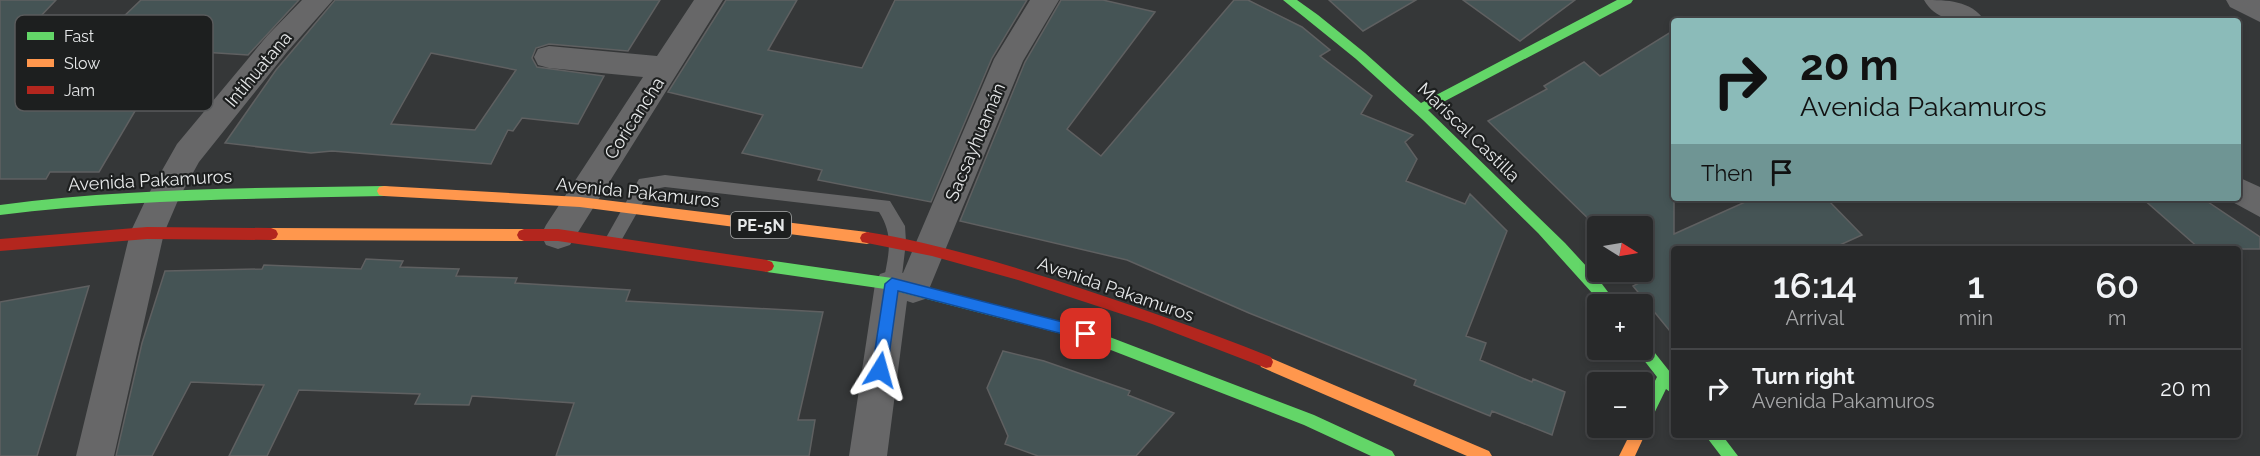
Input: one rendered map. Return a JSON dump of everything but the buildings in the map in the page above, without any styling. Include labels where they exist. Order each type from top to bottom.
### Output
[{"type":"main road","name":"Mariscal Castilla","points":[[1289,0],[1313,16],[1420,109],[1580,264],[1602,294]]},
{"type":"main road","points":[[1420,109],[1627,0]]},
{"type":"main road","name":"Avenida Pakamuros","points":[[0,210],[71,201],[164,195],[366,190],[580,202],[898,242],[931,248],[1100,298],[1328,386],[1484,456]]},
{"type":"main road","name":"PE-5N","points":[[0,246],[147,233],[558,236],[902,287],[1086,334],[1309,420],[1387,456]]},
{"type":"main road","points":[[1652,360],[1671,384]]},
{"type":"main road","points":[[1653,401],[1665,376]]},
{"type":"main road","points":[[1627,456],[1635,438]]},
{"type":"main road","points":[[1715,438],[1730,456]]},
{"type":"street","name":"Intihuatana","points":[[95,456],[147,233],[164,195],[189,153],[278,44],[319,0]]},
{"type":"street","name":"Coricancha","points":[[558,236],[709,0]]},
{"type":"street","name":"Sacsayhuamán","points":[[868,456],[902,287],[931,248],[1010,59],[1045,0]]},
{"type":"street","points":[[1938,0],[1965,18]]},
{"type":"street","points":[[2240,0],[2260,12]]},
{"type":"street","points":[[549,57],[666,68]]},
{"type":"street","points":[[2241,192],[2260,204]]},
{"type":"lane","points":[[611,243],[628,208],[645,184],[665,181],[884,206],[897,226],[902,287]]},
{"type":"traffic: fast","points":[[1289,0],[1338,36],[1406,96],[1543,229],[1601,294]]},
{"type":"traffic: fast","points":[[1420,109],[1627,0]]},
{"type":"traffic: fast","points":[[0,210],[71,201],[164,195],[384,191]]},
{"type":"traffic: fast","points":[[767,266],[892,284],[1086,334],[1309,420],[1387,456]]},
{"type":"traffic: fast","points":[[1652,360],[1671,384]]},
{"type":"traffic: fast","points":[[1653,401],[1665,376]]},
{"type":"traffic: fast","points":[[1715,438],[1730,456]]},
{"type":"traffic: slow","points":[[384,191],[580,202],[867,238]]},
{"type":"traffic: slow","points":[[271,234],[524,235]]},
{"type":"traffic: slow","points":[[1266,362],[1484,456]]},
{"type":"traffic: slow","points":[[1627,456],[1635,438]]},
{"type":"traffic: jam","points":[[0,245],[147,233],[271,234]]},
{"type":"traffic: jam","points":[[524,235],[558,235],[767,266]]},
{"type":"traffic: jam","points":[[867,238],[932,250],[1018,274],[1154,319],[1266,362]]},
{"type":"route","points":[[880,370],[892,284],[1086,334]]}]
